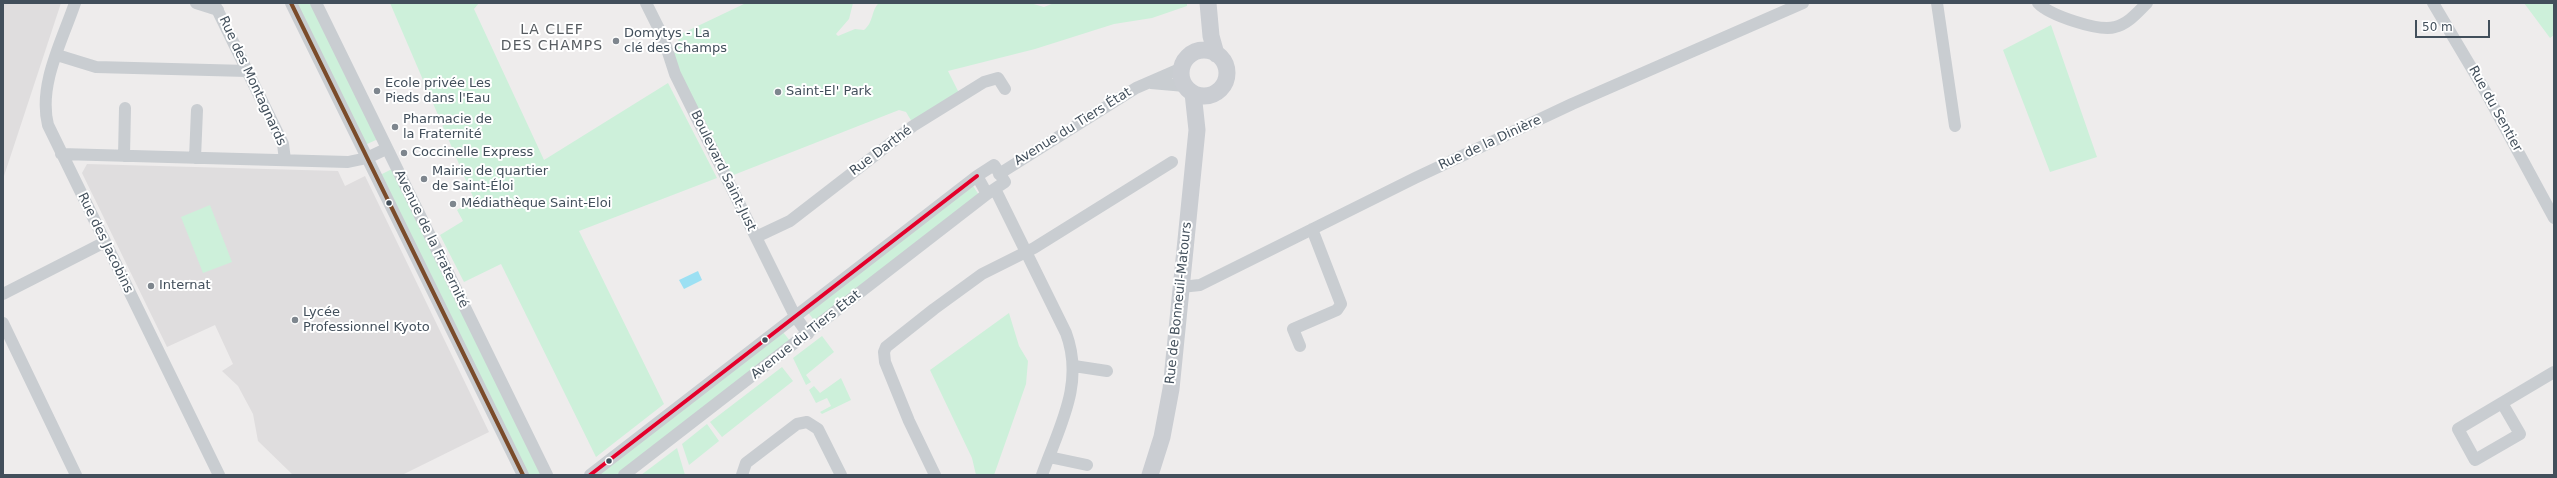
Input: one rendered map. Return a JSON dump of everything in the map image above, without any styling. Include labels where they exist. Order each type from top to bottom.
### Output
[{"type":"main road","points":[[1198,51],[1208,8]]},
{"type":"main road","points":[[1208,8],[1211,36],[1216,54],[1225,64],[1227,75],[1222,88],[1213,94],[1204,96],[1189,89],[1182,77],[1182,68],[1188,56],[1198,51],[1208,51],[1216,54]]},
{"type":"main road","name":"Rue de Bonneuil-Matours","points":[[1150,475],[1167,415],[1197,130],[1189,89]]},
{"type":"main road","name":"Rue de Bonneuil-Matours","points":[[1197,130],[1213,94]]},
{"type":"street","name":"Rue des Jacobins","points":[[75,3],[46,93],[45,109],[48,125],[219,475]]},
{"type":"street","points":[[196,3],[216,7]]},
{"type":"street","name":"Avenue de la Fraternité","points":[[292,3],[523,475]]},
{"type":"street","name":"Avenue de la Fraternité","points":[[316,3],[386,149],[547,475]]},
{"type":"street","name":"Boulevard Saint-Just","points":[[646,3],[663,37],[675,74],[795,316],[808,334]]},
{"type":"street","name":"Rue de la Dinière","points":[[1181,288],[1200,285],[1312,229],[1572,104],[1803,3]]},
{"type":"street","points":[[1937,3],[1955,126]]},
{"type":"street","points":[[2038,3],[2054,15],[2112,28],[2129,19],[2147,3]]},
{"type":"street","name":"Rue du Sentier","points":[[2433,3],[2484,89],[2554,218]]},
{"type":"street","name":"Rue des Montagnards","points":[[216,7],[283,144],[285,160]]},
{"type":"street","points":[[57,55],[96,67],[247,71]]},
{"type":"street","name":"Avenue du Tiers État","points":[[590,475],[977,176],[994,165],[999,174],[1148,82],[1182,68]]},
{"type":"street","name":"Rue Darthé","points":[[756,238],[790,221],[913,126],[984,82],[998,78],[1005,90]]},
{"type":"street","points":[[1148,82],[1189,89]]},
{"type":"street","points":[[124,156],[125,108]]},
{"type":"street","points":[[195,158],[197,110]]},
{"type":"street","points":[[61,154],[348,162],[367,158],[386,149]]},
{"type":"street","points":[[935,475],[909,421],[885,362],[884,352],[890,343],[986,272],[1026,252],[1172,162]]},
{"type":"street","points":[[991,191],[1005,182],[999,174]]},
{"type":"street","points":[[977,176],[991,191],[1026,252],[1066,333],[1074,366],[1070,397],[1042,475]]},
{"type":"street","name":"Avenue du Tiers État","points":[[624,475],[991,191]]},
{"type":"street","points":[[1300,346],[1293,329],[1336,310],[1341,304],[1312,229]]},
{"type":"street","points":[[3,294],[105,242]]},
{"type":"street","points":[[3,322],[76,475]]},
{"type":"street","points":[[1074,366],[1107,371]]},
{"type":"street","points":[[2502,403],[2520,434],[2475,460],[2458,428],[2554,372]]},
{"type":"street","points":[[742,475],[746,463],[797,424],[807,422],[818,429],[841,475]]},
{"type":"street","points":[[1049,457],[1087,465]]},
{"type":"shaded area","points":[[3,3],[61,3],[3,179]]},
{"type":"shaded area","name":"Lycée Professionnel Kyoto","points":[[87,164],[338,171],[345,186],[365,176],[489,432],[402,475],[293,475],[258,441],[253,414],[238,386],[222,371],[233,364],[215,325],[167,347],[82,173]]},
{"type":"green space","points":[[295,3],[312,3],[378,139],[365,145]]},
{"type":"green space","points":[[390,3],[479,3],[474,9],[544,160],[668,83],[717,178],[579,231],[664,404],[596,457],[501,264],[464,282],[440,235],[463,221],[457,210],[474,199]]},
{"type":"green space","points":[[746,3],[853,3],[849,19],[836,34],[838,36],[855,29],[864,30],[879,3],[1030,3],[1044,7],[1054,3],[1187,3],[1187,6],[1152,18],[1114,24],[1035,49],[948,71],[959,93],[912,122],[906,112],[899,110],[731,176],[679,74],[673,53],[681,34]]},
{"type":"green space","points":[[2524,3],[2554,3],[2554,35],[2550,38]]},
{"type":"green space","points":[[2051,25],[2097,157],[2050,172],[2003,50]]},
{"type":"green space","points":[[392,169],[543,475],[527,475],[380,175]]},
{"type":"green space","points":[[973,186],[979,195],[816,323],[807,311]]},
{"type":"green space","points":[[210,205],[232,262],[203,273],[181,217]]},
{"type":"green space","points":[[1009,313],[1019,346],[1028,361],[1026,384],[994,475],[976,475],[972,458],[930,370]]},
{"type":"green space","points":[[782,331],[791,342],[619,475],[595,475]]},
{"type":"green space","points":[[822,336],[834,352],[806,375],[811,382],[806,385],[793,358]]},
{"type":"green space","points":[[782,367],[793,381],[722,437],[710,422]]},
{"type":"green space","points":[[841,378],[851,400],[822,414],[820,412],[831,406],[827,398],[816,403],[809,390],[814,386],[820,393]]},
{"type":"green space","points":[[707,424],[719,441],[689,465],[682,444]]},
{"type":"green space","points":[[677,448],[685,475],[641,475]]},
{"type":"water","points":[[698,271],[702,280],[684,289],[679,280]]},
{"type":"transit line","points":[[291,3],[523,475]]},
{"type":"transit line","points":[[590,475],[977,176]]},
{"type":"place","name":"Domytys - La clé des Champs","points":[[616,41]]},
{"type":"place","name":"Ecole privée Les Pieds dans l'Eau","points":[[377,91]]},
{"type":"place","name":"Saint-El' Park","points":[[778,92]]},
{"type":"place","name":"Pharmacie de la Fraternité","points":[[395,127]]},
{"type":"place","name":"Coccinelle Express","points":[[404,153]]},
{"type":"place","name":"Mairie de quartier de Saint-Éloi","points":[[424,179]]},
{"type":"place","name":"Médiathèque Saint-Eloi","points":[[453,204]]},
{"type":"place","name":"Internat","points":[[151,286]]},
{"type":"place","name":"Lycée Professionnel Kyoto","points":[[295,320]]},
{"type":"district","name":"LA CLEF DES CHAMPS","points":[[552,38]]}]
